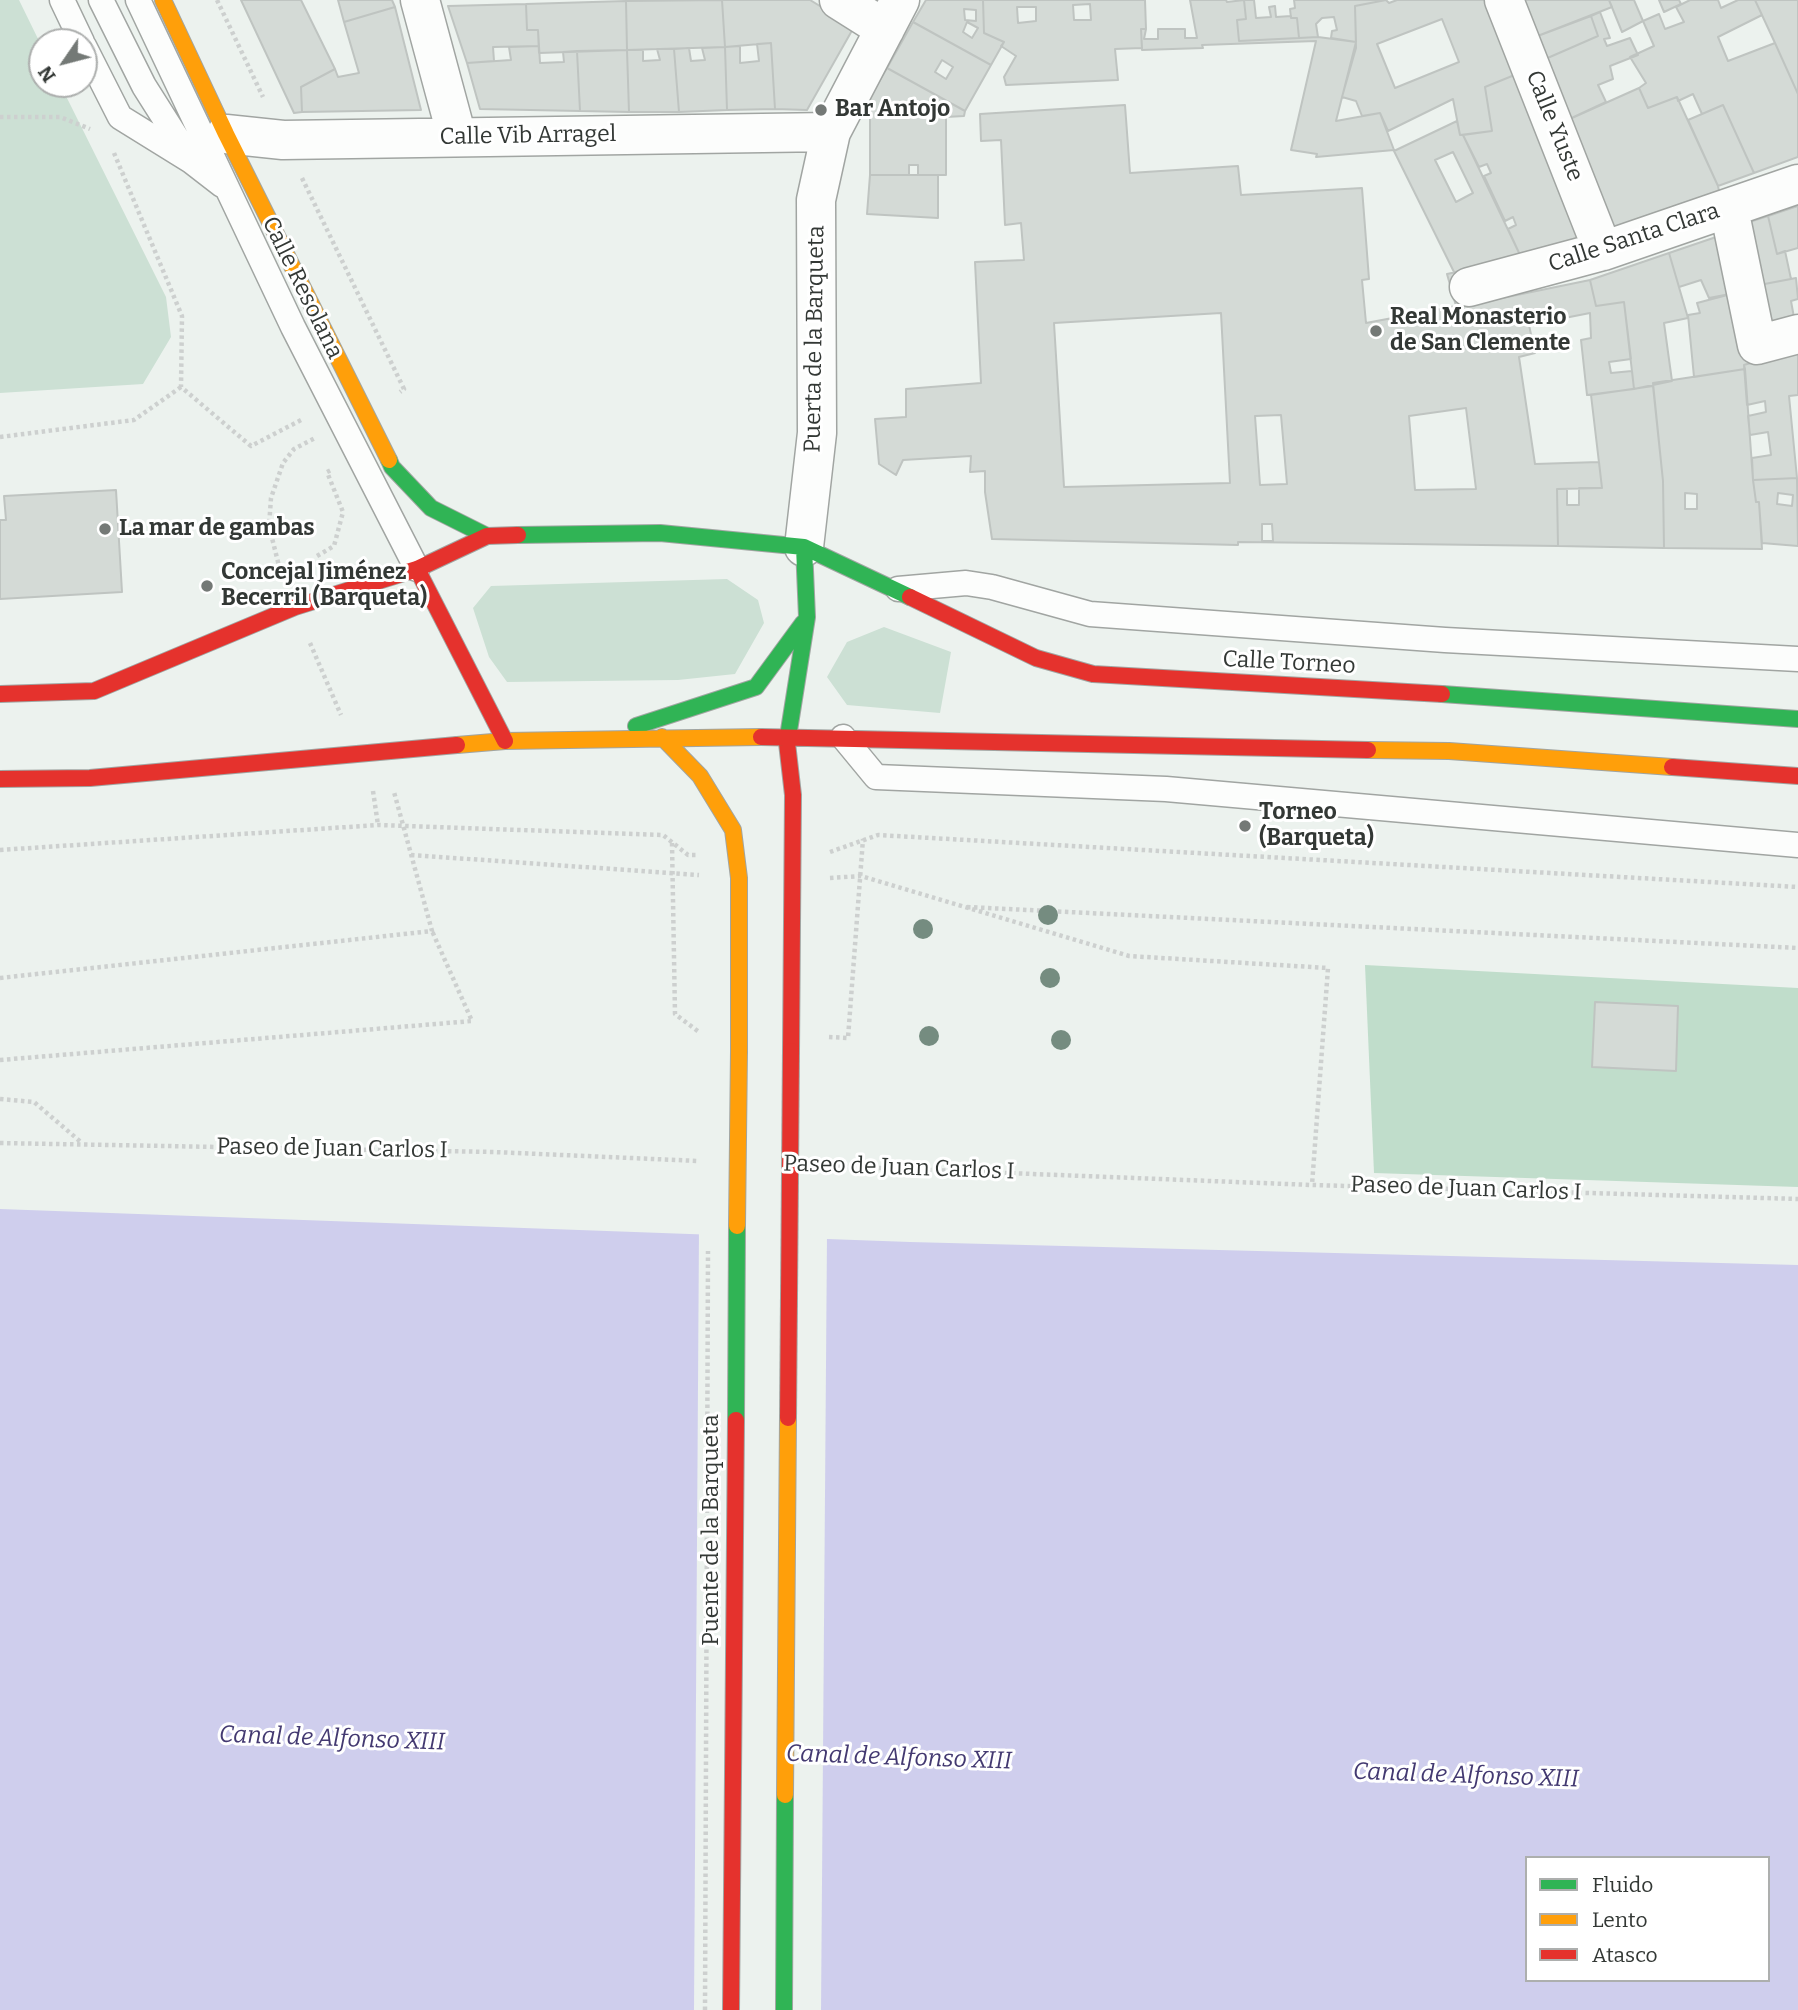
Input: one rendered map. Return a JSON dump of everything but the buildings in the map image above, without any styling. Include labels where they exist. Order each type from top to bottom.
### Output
[{"type":"main road","name":"Calle Resolana","points":[[163,0],[226,134],[392,467],[431,508],[487,536]]},
{"type":"main road","points":[[0,694],[94,691],[295,607],[417,569],[487,536],[660,533],[804,547],[807,617],[786,737],[793,795],[784,2010]]},
{"type":"main road","name":"Calle Torneo","points":[[804,547],[1036,658],[1093,674],[1441,694],[1798,719]]},
{"type":"main road","points":[[417,569],[505,741]]},
{"type":"main road","points":[[591,741],[756,687],[807,617]]},
{"type":"main road","points":[[0,779],[90,778],[505,741],[591,741],[662,737],[842,737],[1449,751],[1798,776]]},
{"type":"main road","name":"Puente de la Barqueta","points":[[662,737],[700,776],[733,830],[738,857],[732,2010]]},
{"type":"main road","points":[[826,756],[842,737]]},
{"type":"main road","points":[[793,795],[810,775]]},
{"type":"street","points":[[420,0],[457,137]]},
{"type":"street","points":[[839,0],[892,14]]},
{"type":"street","name":"Calle Yuste","points":[[1504,0],[1603,251]]},
{"type":"street","name":"Puerta de la Barqueta","points":[[804,547],[817,433],[816,200],[831,132],[892,14]]},
{"type":"street","name":"Calle Vib Arragel","points":[[226,134],[283,140],[831,132]]},
{"type":"street","name":"Calle Santa Clara","points":[[1469,288],[1603,251],[1798,184]]},
{"type":"street","points":[[1729,209],[1757,345],[1798,334]]},
{"type":"lane","points":[[62,0],[75,28]]},
{"type":"lane","points":[[101,0],[144,86],[191,160]]},
{"type":"lane","name":"Calle Resolana","points":[[138,0],[293,327],[417,569]]},
{"type":"lane","points":[[98,74],[120,117],[191,160],[228,189]]},
{"type":"lane","points":[[890,590],[966,583],[992,587],[1090,614],[1445,640],[1798,659]]},
{"type":"lane","points":[[842,737],[876,777],[1166,789],[1798,845]]},
{"type":"path","points":[[217,0],[268,108]]},
{"type":"path","points":[[0,117],[60,117],[94,131]]},
{"type":"path","points":[[111,147],[182,316],[181,387]]},
{"type":"path","points":[[302,177],[404,389],[395,394]]},
{"type":"path","points":[[181,387],[251,446],[305,418]]},
{"type":"path","points":[[0,437],[134,420],[181,387]]},
{"type":"path","points":[[327,432],[294,449],[283,463],[271,498],[269,526],[282,575],[374,794],[378,825]]},
{"type":"path","points":[[310,561],[334,546],[343,512],[327,472],[335,468]]},
{"type":"path","points":[[0,1060],[472,1021],[432,931],[394,793]]},
{"type":"path","points":[[0,850],[378,825],[663,835],[688,855],[738,857]]},
{"type":"path","points":[[791,857],[822,855],[878,835],[1798,887]]},
{"type":"path","points":[[818,1037],[848,1038],[863,839]]},
{"type":"path","points":[[672,842],[675,1014],[700,1033]]},
{"type":"path","points":[[411,855],[739,878]]},
{"type":"path","points":[[792,877],[861,876],[1129,956],[1328,968],[1312,1185]]},
{"type":"path","points":[[958,906],[1798,948]]},
{"type":"path","points":[[0,978],[432,931]]},
{"type":"path","points":[[0,1100],[34,1102],[83,1145]]},
{"type":"path","name":"Paseo de Juan Carlos I","points":[[0,1143],[494,1152],[699,1161]]},
{"type":"path","name":"Paseo de Juan Carlos I","points":[[825,1166],[1312,1185],[1798,1199]]},
{"type":"path","points":[[705,2010],[708,1245]]},
{"type":"green space","points":[[0,0],[19,0],[33,28],[28,28],[28,98],[67,98],[166,297],[171,337],[143,384],[0,393]]},
{"type":"green space","points":[[727,579],[758,600],[764,623],[735,674],[678,680],[507,682],[489,657],[473,608],[491,586]]},
{"type":"green space","points":[[884,627],[951,652],[940,713],[847,705],[827,677],[847,642]]},
{"type":"green space","points":[[1365,965],[1798,988],[1798,1187],[1374,1173]]},
{"type":"water","name":"Canal de Alfonso XIII","points":[[0,1209],[910,1242],[1798,1265],[1798,2010],[0,2010]]},
{"type":"pier","points":[[699,1230],[827,1235],[821,2010],[694,2010]]},
{"type":"traffic: fast","points":[[389,460],[392,467],[431,508],[487,536]]},
{"type":"traffic: fast","points":[[518,535],[660,533],[804,547],[910,597]]},
{"type":"traffic: fast","points":[[787,743],[807,617],[804,547]]},
{"type":"traffic: fast","points":[[636,726],[756,687],[803,623]]},
{"type":"traffic: fast","points":[[1442,694],[1798,719]]},
{"type":"traffic: fast","points":[[736,1420],[737,1226]]},
{"type":"traffic: fast","points":[[784,2010],[785,1795]]},
{"type":"traffic: slow","points":[[163,0],[226,134],[389,460]]},
{"type":"traffic: slow","points":[[662,737],[700,776],[733,830],[739,878],[739,1051]]},
{"type":"traffic: slow","points":[[457,745],[505,741],[761,737]]},
{"type":"traffic: slow","points":[[1368,750],[1449,751],[1672,767]]},
{"type":"traffic: slow","points":[[737,1226],[739,1051]]},
{"type":"traffic: slow","points":[[785,1795],[788,1418]]},
{"type":"traffic: jam","points":[[0,694],[94,691],[295,607],[417,569],[487,536],[518,535]]},
{"type":"traffic: jam","points":[[417,569],[505,741]]},
{"type":"traffic: jam","points":[[910,597],[1036,658],[1093,674],[1442,694]]},
{"type":"traffic: jam","points":[[761,737],[1368,750]]},
{"type":"traffic: jam","points":[[787,743],[793,795],[791,1051]]},
{"type":"traffic: jam","points":[[0,779],[90,778],[457,745]]},
{"type":"traffic: jam","points":[[1672,767],[1798,776]]},
{"type":"traffic: jam","points":[[788,1418],[791,1051]]},
{"type":"traffic: jam","points":[[731,2010],[736,1420]]},
{"type":"place","name":"Bar Antojo","points":[[821,110]]},
{"type":"place","name":"Real Monasterio de San Clemente","points":[[1376,331]]},
{"type":"place","name":"La mar de gambas","points":[[105,529]]},
{"type":"place","name":"Concejal Jiménez Becerril (Barqueta)","points":[[207,586]]},
{"type":"place","name":"Torneo (Barqueta)","points":[[1245,826]]}]
